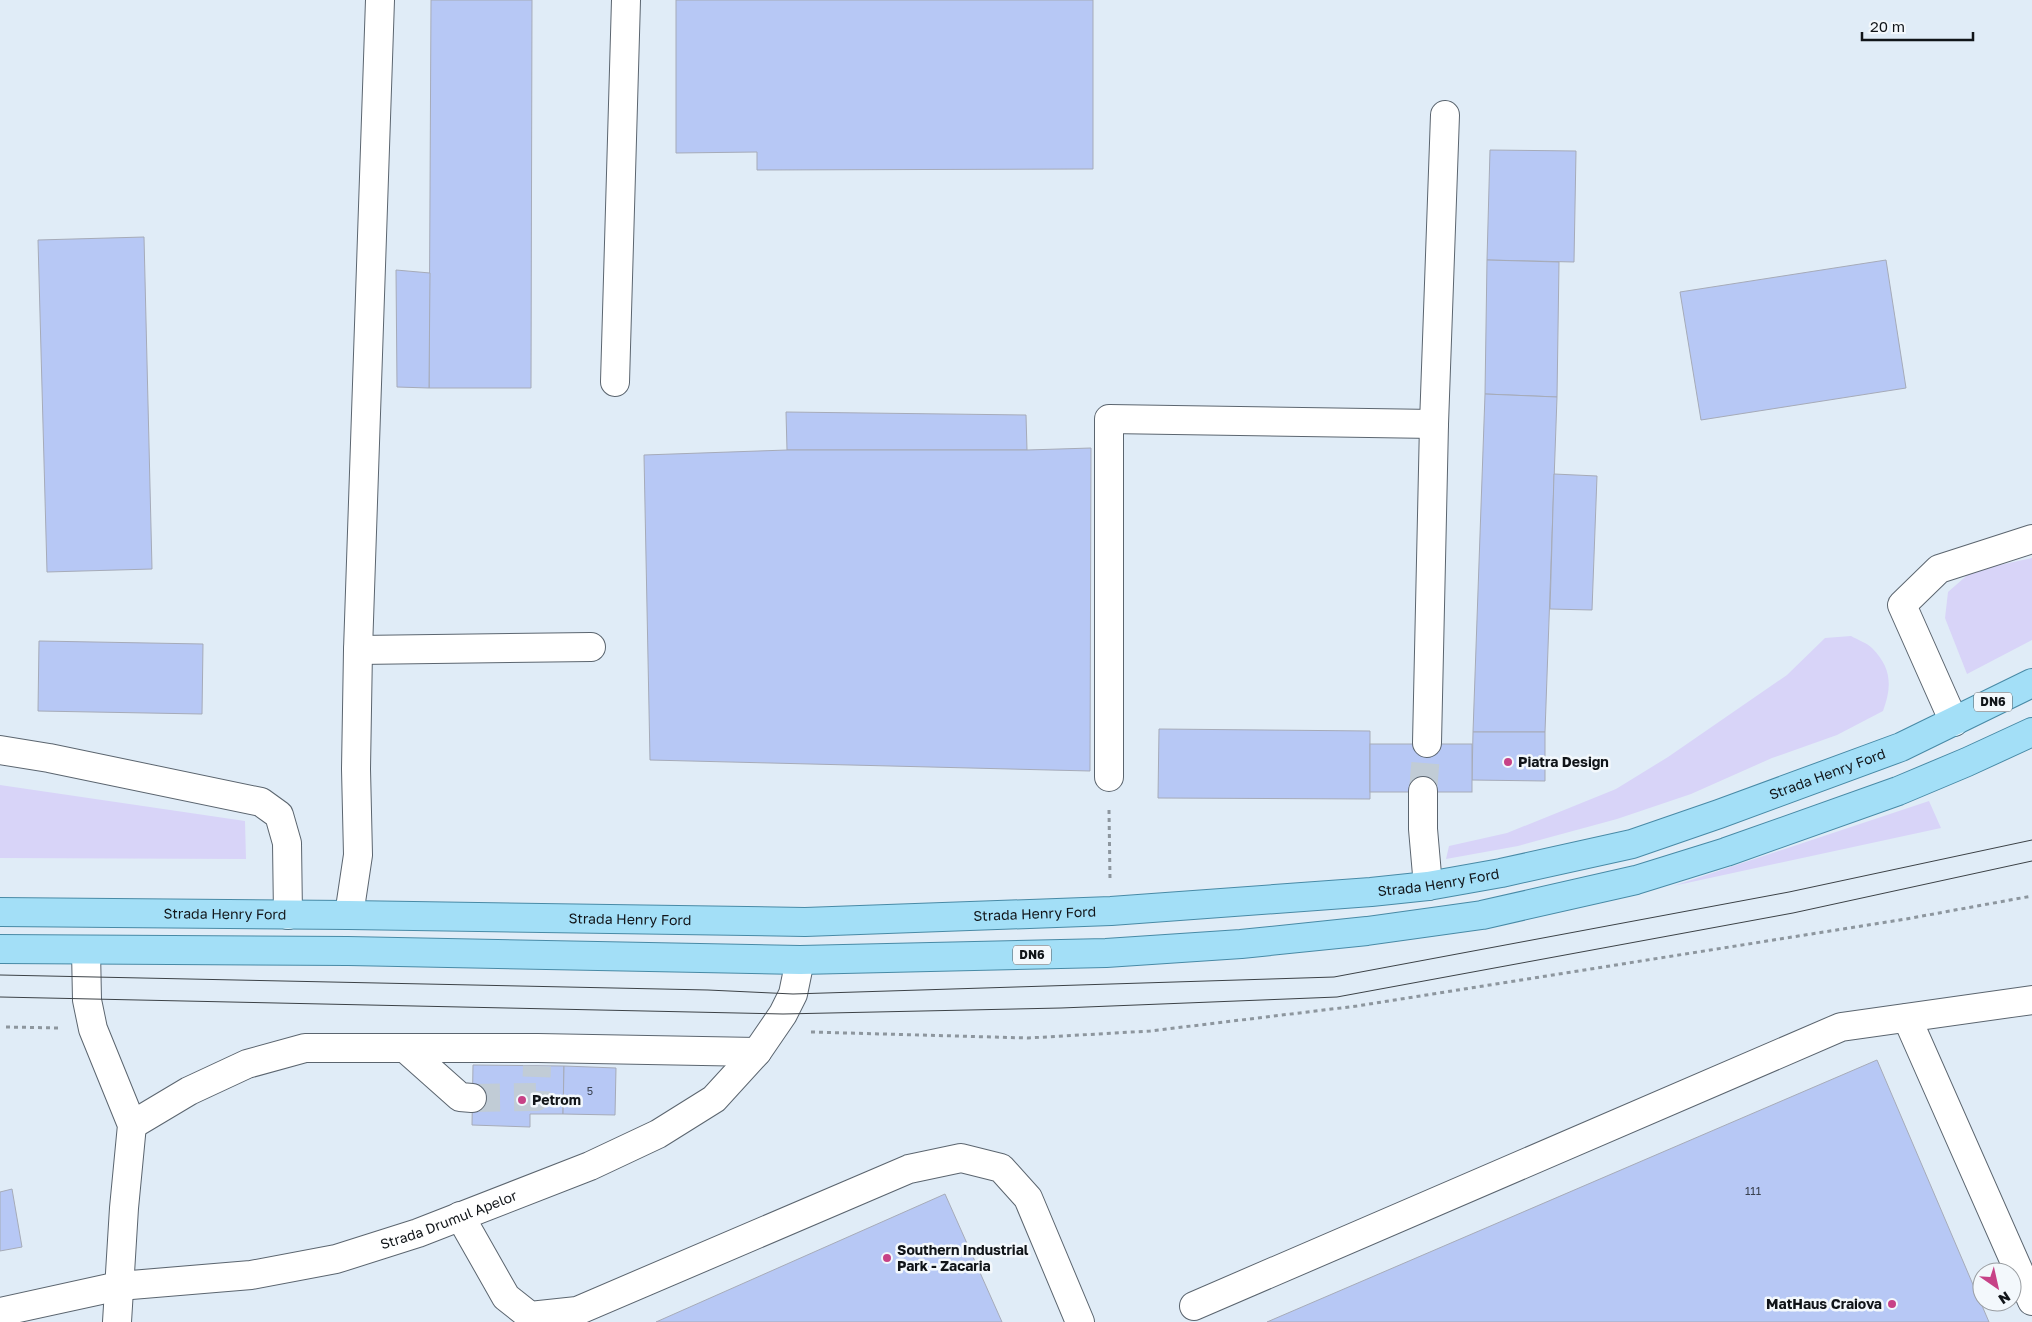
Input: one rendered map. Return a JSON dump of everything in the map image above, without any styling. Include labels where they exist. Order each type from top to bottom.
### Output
[{"type":"main road","name":"Strada Henry Ford","points":[[0,912],[806,922],[1111,911],[1371,892],[1428,886],[1501,873],[1632,844],[1901,747],[2032,683]]},
{"type":"main road","name":"DN6","points":[[0,948],[800,960],[1096,953],[1241,944],[1367,931],[1482,915],[1636,880],[1726,852],[1898,791],[2032,732]]},
{"type":"street","points":[[349,915],[358,855],[356,769],[358,650],[380,0]]},
{"type":"street","points":[[615,382],[626,0]]},
{"type":"street","points":[[1427,744],[1434,424],[1445,115]]},
{"type":"street","points":[[1109,777],[1109,419],[1434,424]]},
{"type":"street","points":[[1954,722],[1902,605],[1939,569],[2032,539]]},
{"type":"street","points":[[358,650],[591,647]]},
{"type":"street","points":[[0,750],[68,761],[261,802],[279,816],[287,843],[288,915]]},
{"type":"street","points":[[1424,791],[1423,829],[1428,886]]},
{"type":"street","points":[[86,950],[87,1000],[93,1029],[132,1125],[117,1322]]},
{"type":"street","name":"Strada Drumul Apelor","points":[[0,1312],[119,1286],[251,1274],[336,1259],[418,1233],[590,1166],[658,1134],[714,1099],[757,1052],[783,1014],[792,994],[800,960]]},
{"type":"street","points":[[1194,1306],[1842,1027],[2032,1000]]},
{"type":"street","points":[[1907,1018],[2032,1301]]},
{"type":"street","points":[[132,1125],[189,1091],[247,1064],[305,1048],[406,1050],[538,1057],[757,1052]]},
{"type":"street","points":[[406,1050],[460,1098],[472,1098]]},
{"type":"street","points":[[460,1216],[506,1297],[530,1316],[577,1311],[909,1169],[961,1158],[1001,1168],[1028,1198],[1080,1322]]},
{"type":"path","points":[[1109,777],[1111,911]]},
{"type":"path","points":[[773,1030],[874,1035],[1028,1038],[1150,1031],[1357,1006],[1886,922],[2032,896]]},
{"type":"path","points":[[6,1027],[93,1029]]},
{"type":"shaded area","points":[[2032,558],[2032,640],[1967,674],[1945,618],[1948,592],[1972,571]]},
{"type":"shaded area","points":[[1851,636],[1872,648],[1879,655],[1887,670],[1889,686],[1883,711],[1837,735],[1772,758],[1691,794],[1617,819],[1518,846],[1446,859],[1449,846],[1507,833],[1616,789],[1668,757],[1787,675],[1825,638]]},
{"type":"shaded area","points":[[0,785],[245,821],[246,859],[0,858]]},
{"type":"shaded area","points":[[1929,801],[1941,828],[1673,886]]},
{"type":"building","points":[[431,0],[532,0],[531,388],[429,388]]},
{"type":"building","points":[[676,0],[1093,0],[1093,169],[757,170],[757,152],[676,153]]},
{"type":"building","points":[[1490,150],[1576,151],[1574,262],[1487,260]]},
{"type":"building","points":[[144,237],[152,569],[47,572],[38,240]]},
{"type":"building","points":[[1487,260],[1559,262],[1557,397],[1485,394]]},
{"type":"building","points":[[1886,260],[1906,388],[1701,420],[1680,292]]},
{"type":"building","points":[[396,270],[430,273],[429,388],[397,387]]},
{"type":"building","points":[[1485,394],[1557,397],[1545,732],[1473,732]]},
{"type":"building","points":[[786,412],[1026,415],[1027,450],[787,450]]},
{"type":"building","points":[[1091,448],[1090,771],[650,760],[644,455],[787,450],[1027,450]]},
{"type":"building","points":[[1554,474],[1597,476],[1592,610],[1550,609]]},
{"type":"building","points":[[39,641],[203,644],[202,714],[38,711]]},
{"type":"building","points":[[1159,729],[1370,731],[1370,799],[1158,798]]},
{"type":"building","name":"Piatra Design","points":[[1473,732],[1545,732],[1545,781],[1472,780]]},
{"type":"building","points":[[1370,744],[1472,744],[1472,792],[1370,792]]},
{"type":"building","points":[[1877,1060],[1972,1282],[1972,1312],[1985,1312],[1989,1322],[1267,1322]]},
{"type":"building","points":[[473,1065],[564,1066],[563,1114],[530,1114],[530,1127],[472,1125]]},
{"type":"building","points":[[564,1066],[616,1068],[615,1115],[563,1114]]},
{"type":"building","points":[[12,1189],[22,1247],[0,1251],[0,1192]]},
{"type":"building","name":"Southern Industrial Park - Zacaria","points":[[945,1194],[1002,1322],[656,1322]]},
{"type":"tunnel","points":[[1423,791],[1427,743]]},
{"type":"tunnel","points":[[472,1098],[536,1097],[537,1066]]},
{"type":"tram line","points":[[0,975],[708,990],[793,994],[1334,977],[1789,892],[2032,840]]},
{"type":"tram line","points":[[0,997],[783,1014],[1061,1008],[1337,997],[1793,913],[2032,861]]},
{"type":"place","name":"Piatra Design","points":[[1508,762]]},
{"type":"place","name":"Petrom","points":[[522,1100]]},
{"type":"place","name":"Southern Industrial Park - Zacaria","points":[[887,1258]]},
{"type":"place","name":"MatHaus Craiova","points":[[1892,1304]]}]
